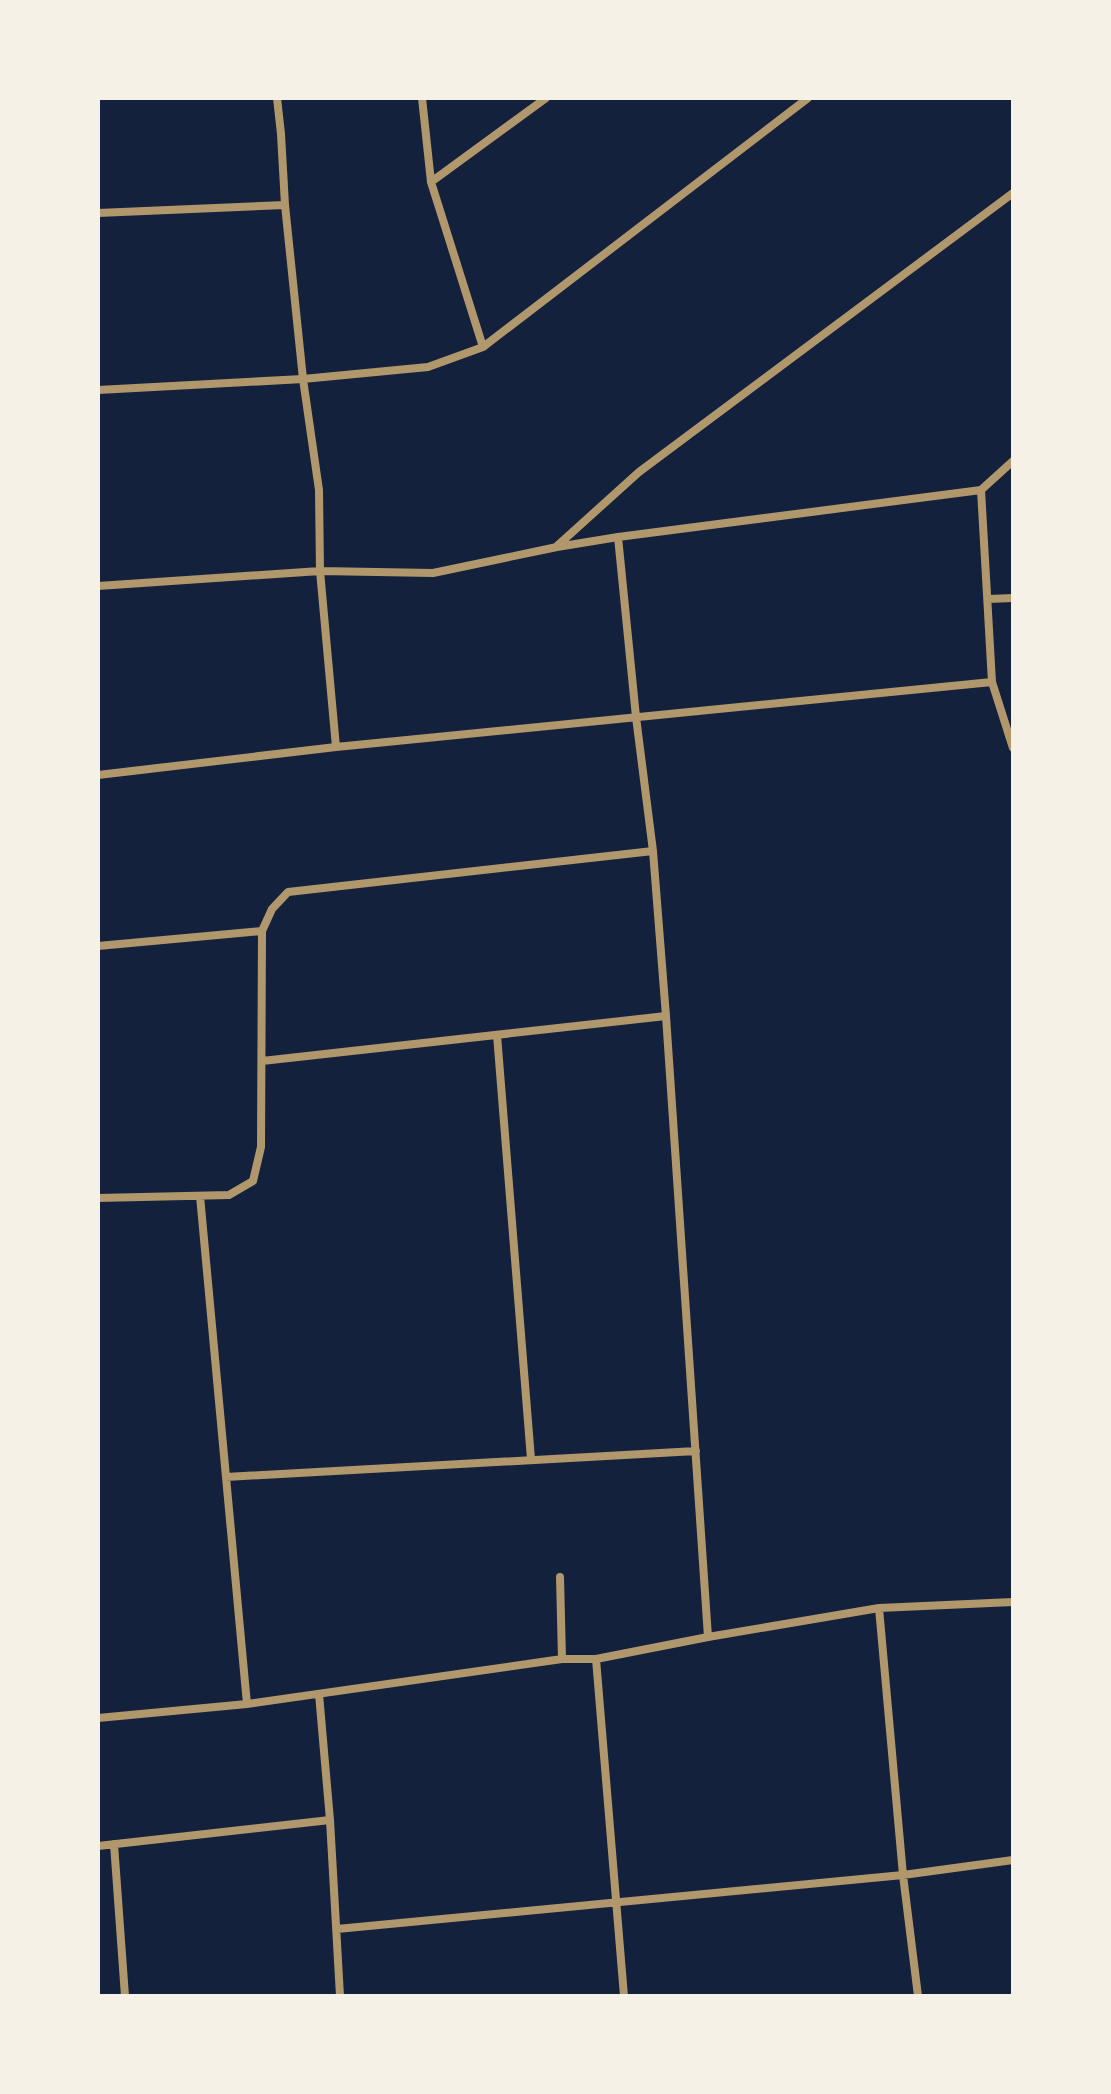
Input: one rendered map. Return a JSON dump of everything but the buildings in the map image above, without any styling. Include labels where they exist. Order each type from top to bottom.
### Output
[{"type":"street","points":[[277,98],[303,379],[319,490],[320,571],[336,747]]},
{"type":"street","points":[[422,98],[431,182],[483,347]]},
{"type":"street","points":[[431,182],[546,98]]},
{"type":"street","points":[[98,390],[303,379],[428,367],[483,347],[808,98]]},
{"type":"street","points":[[557,547],[639,472],[1013,193]]},
{"type":"street","points":[[98,213],[285,205]]},
{"type":"street","points":[[98,586],[320,571],[433,573],[618,537],[981,490],[1013,461]]},
{"type":"street","points":[[981,490],[992,682],[1013,748]]},
{"type":"street","points":[[618,537],[653,851],[708,1637]]},
{"type":"street","points":[[988,599],[1013,598]]},
{"type":"street","points":[[98,775],[336,747],[992,682]]},
{"type":"street","points":[[98,1198],[229,1195],[253,1181],[261,1147],[262,931],[272,909],[288,892],[653,851]]},
{"type":"street","points":[[98,946],[262,931]]},
{"type":"street","points":[[262,1061],[666,1016]]},
{"type":"street","points":[[497,1035],[531,1459]]},
{"type":"street","points":[[200,1196],[247,1704]]},
{"type":"street","points":[[226,1477],[696,1451]]},
{"type":"street","points":[[560,1577],[562,1659]]},
{"type":"street","points":[[98,1718],[247,1704],[562,1659],[596,1659],[879,1608],[1013,1602]]},
{"type":"street","points":[[879,1608],[903,1875],[918,1996]]},
{"type":"street","points":[[596,1659],[624,1996]]},
{"type":"street","points":[[319,1694],[340,1996]]},
{"type":"street","points":[[98,1846],[330,1820]]},
{"type":"street","points":[[114,1844],[125,1996]]},
{"type":"street","points":[[337,1929],[903,1875],[1013,1860]]}]
